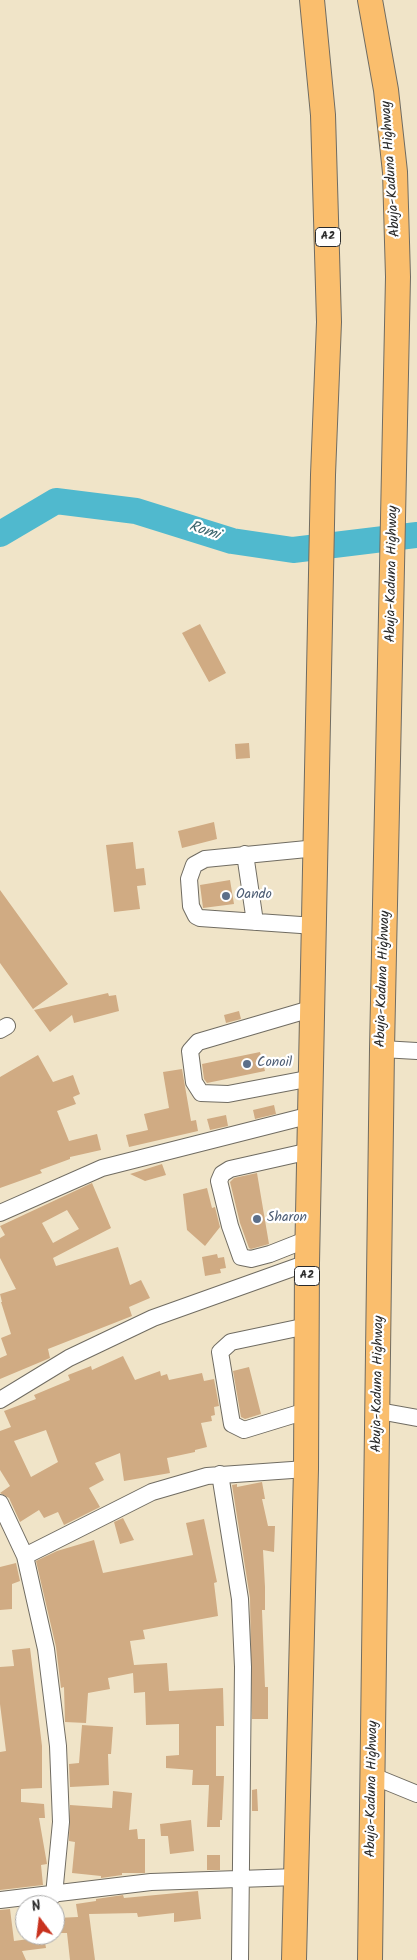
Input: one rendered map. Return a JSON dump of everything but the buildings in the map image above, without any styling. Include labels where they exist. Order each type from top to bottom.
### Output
[{"type":"highway","name":"A2","points":[[294,1960],[306,1469],[307,1263],[314,1008],[323,476],[329,322],[323,115],[312,0]]},
{"type":"highway","name":"Abuja-Kaduna Highway","points":[[370,0],[386,90],[395,172],[398,276],[393,608],[382,1049],[370,1960]]},
{"type":"street","points":[[315,926],[200,918],[196,916],[191,906],[189,879],[194,865],[205,859],[317,848]]},
{"type":"street","points":[[245,854],[255,922]]},
{"type":"street","points":[[312,1078],[228,1094],[200,1093],[194,1082],[190,1051],[198,1042],[314,1008]]},
{"type":"street","points":[[382,1049],[417,1051]]},
{"type":"street","points":[[0,1213],[102,1168],[311,1115]]},
{"type":"street","points":[[308,1239],[270,1254],[251,1259],[241,1257],[232,1234],[219,1181],[222,1174],[230,1169],[310,1151]]},
{"type":"street","points":[[0,1400],[69,1358],[153,1318],[307,1263]]},
{"type":"street","points":[[306,1411],[244,1430],[232,1424],[220,1352],[231,1342],[307,1326]]},
{"type":"street","points":[[378,1411],[417,1418]]},
{"type":"street","points":[[24,1556],[152,1492],[220,1474],[306,1469]]},
{"type":"street","points":[[220,1474],[240,1609],[243,1667],[240,1960]]},
{"type":"street","points":[[0,1503],[24,1556],[46,1649],[58,1746],[61,1822],[54,1894]]},
{"type":"street","points":[[373,1776],[417,1794]]},
{"type":"street","points":[[0,1900],[151,1882],[297,1877]]},
{"type":"waterway","name":"Romi","points":[[0,534],[56,501],[136,511],[232,541],[293,550],[417,535]]},
{"type":"place","name":"Oando","points":[[226,896]]},
{"type":"place","name":"Conoil","points":[[247,1064]]},
{"type":"place","name":"Sharon","points":[[257,1219]]}]
